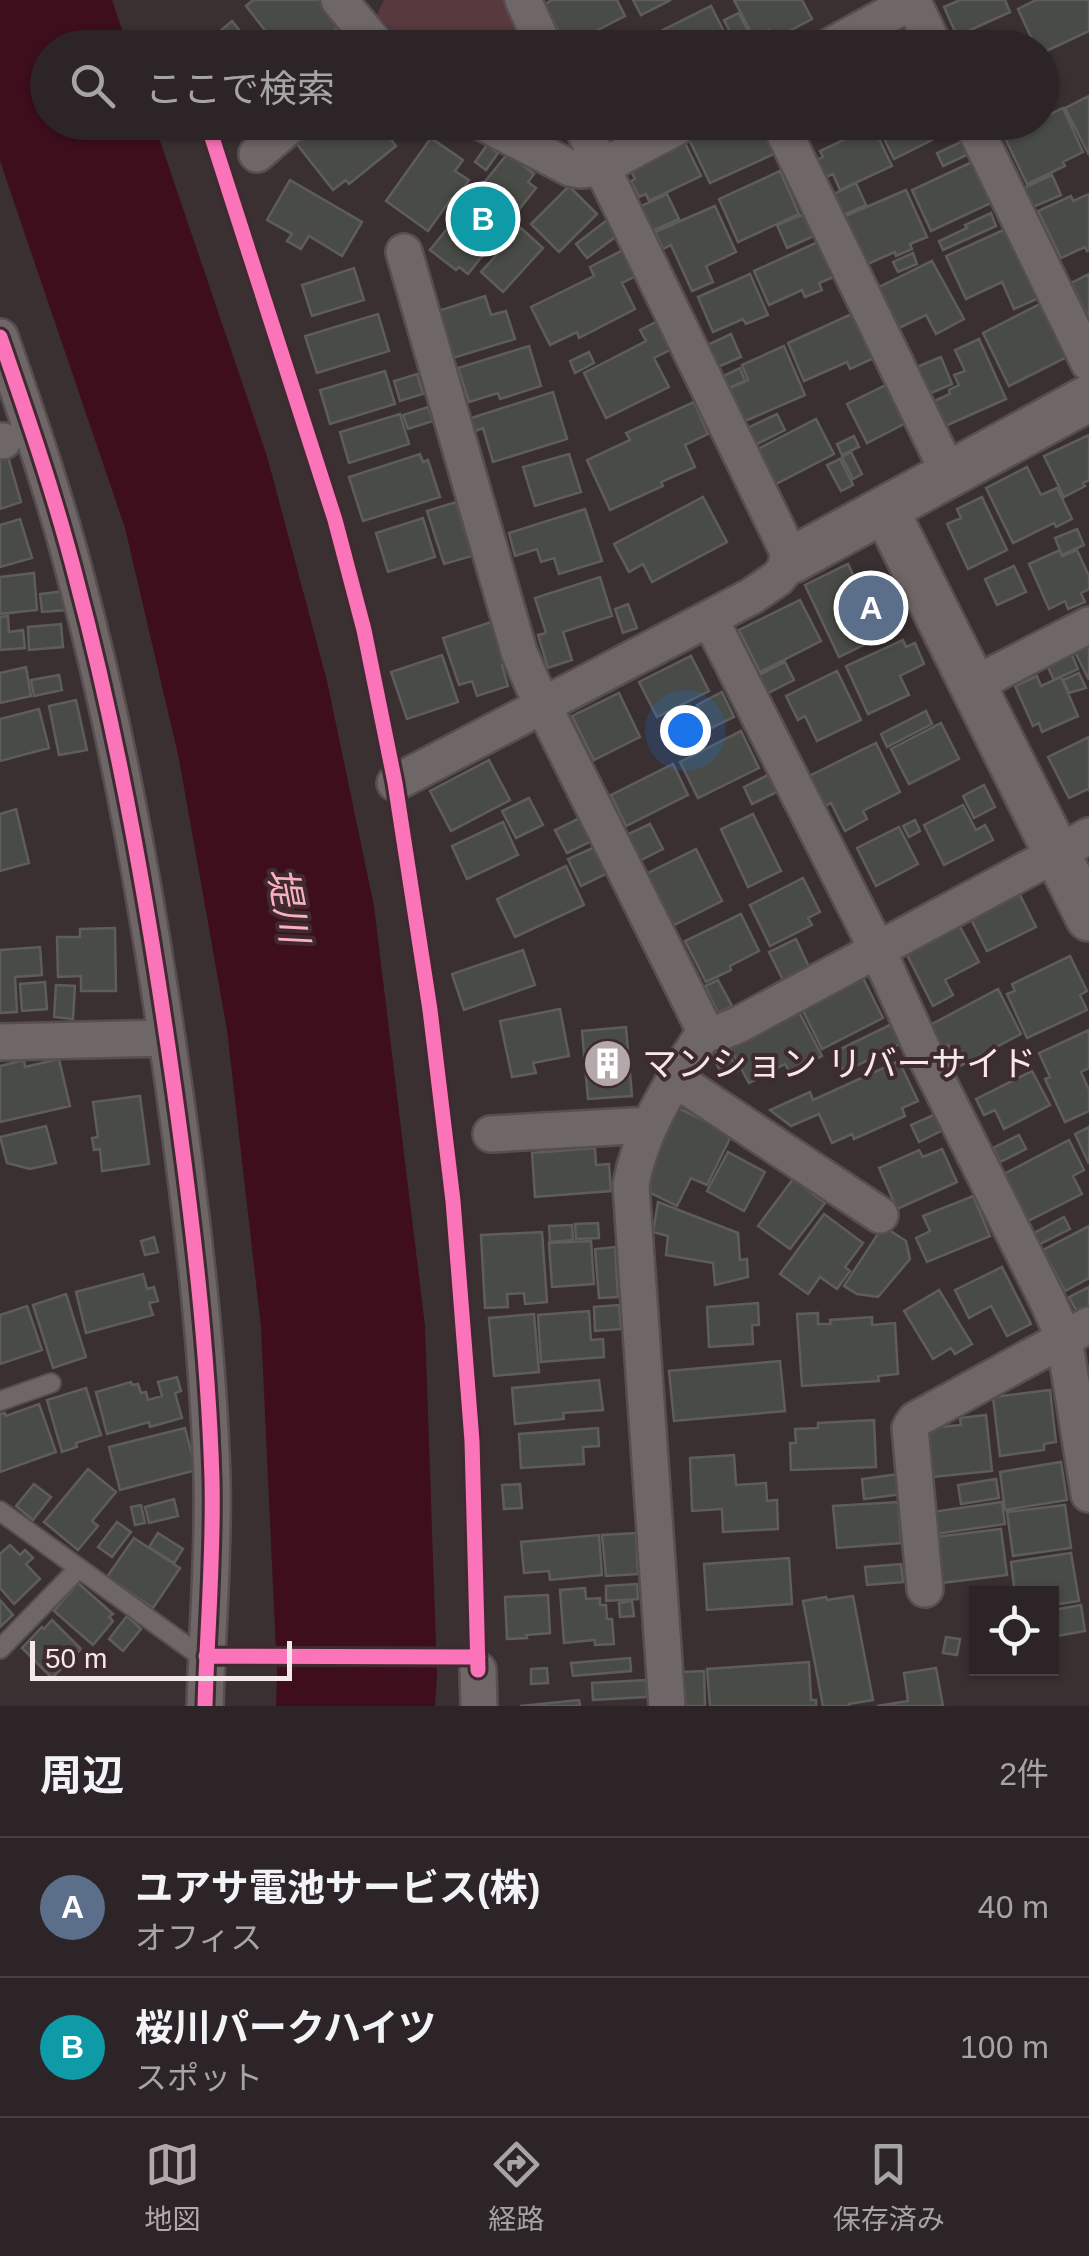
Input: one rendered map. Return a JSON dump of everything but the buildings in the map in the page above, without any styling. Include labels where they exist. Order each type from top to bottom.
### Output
[{"type":"street","points":[[339,0],[364,30]]},
{"type":"street","points":[[523,0],[537,30]]},
{"type":"street","points":[[860,30],[912,1],[926,30]]},
{"type":"street","points":[[257,154],[273,140]]},
{"type":"street","points":[[516,140],[580,170],[600,168],[652,140]]},
{"type":"street","points":[[588,140],[792,560]]},
{"type":"street","points":[[788,140],[949,474]]},
{"type":"street","points":[[981,140],[1089,363]]},
{"type":"street","points":[[404,252],[520,652],[704,1031]]},
{"type":"street","points":[[0,337],[49,483],[82,600],[127,804],[167,1038],[194,1231],[209,1420],[212,1512],[205,1706]]},
{"type":"street","points":[[395,783],[752,596],[778,578],[792,560],[1089,398]]},
{"type":"street","points":[[885,509],[973,685],[1073,845],[1089,918]]},
{"type":"street","points":[[710,618],[878,951],[924,1054],[1076,1331],[1089,1494]]},
{"type":"street","points":[[973,685],[1089,625]]},
{"type":"street","points":[[704,1031],[721,1032],[738,1026],[1073,845]]},
{"type":"street","points":[[667,1706],[631,1185],[636,1156],[655,1110],[704,1031]]},
{"type":"street","points":[[0,1042],[167,1038]]},
{"type":"street","points":[[674,1079],[880,1215]]},
{"type":"street","points":[[492,1134],[649,1124]]},
{"type":"street","points":[[925,1589],[910,1428],[915,1420],[1076,1331]]},
{"type":"street","points":[[478,1670],[479,1706]]},
{"type":"lane","points":[[0,1401],[51,1383]]},
{"type":"lane","points":[[0,1511],[192,1650],[206,1656]]},
{"type":"lane","points":[[0,1649],[78,1569]]},
{"type":"shaded area","points":[[384,0],[507,0],[522,30],[391,30],[377,15]]},
{"type":"water","name":"堤川","points":[[0,0],[112,0],[122,30],[30,30],[30,140],[160,140],[267,456],[327,681],[374,906],[425,1326],[435,1706],[276,1706],[261,1327],[227,1030],[179,759],[125,528],[0,161]]},
{"type":"pier","points":[[271,1650],[441,1650],[441,1665],[271,1664]]},
{"type":"cycle path","points":[[213,140],[335,520],[364,630],[395,783],[430,1010],[453,1201],[472,1441],[478,1670]]},
{"type":"cycle path","points":[[0,337],[51,489],[93,644],[133,834],[165,1024],[193,1234],[210,1430],[212,1536],[205,1706]]},
{"type":"cycle path","points":[[206,1656],[478,1657]]},
{"type":"place","name":"桜川パークハイツ","points":[[483,219]]},
{"type":"place","name":"ユアサ電池サービス(株)","points":[[871,608]]},
{"type":"place","name":"マンション リバーサイド","points":[[607,1063]]}]
